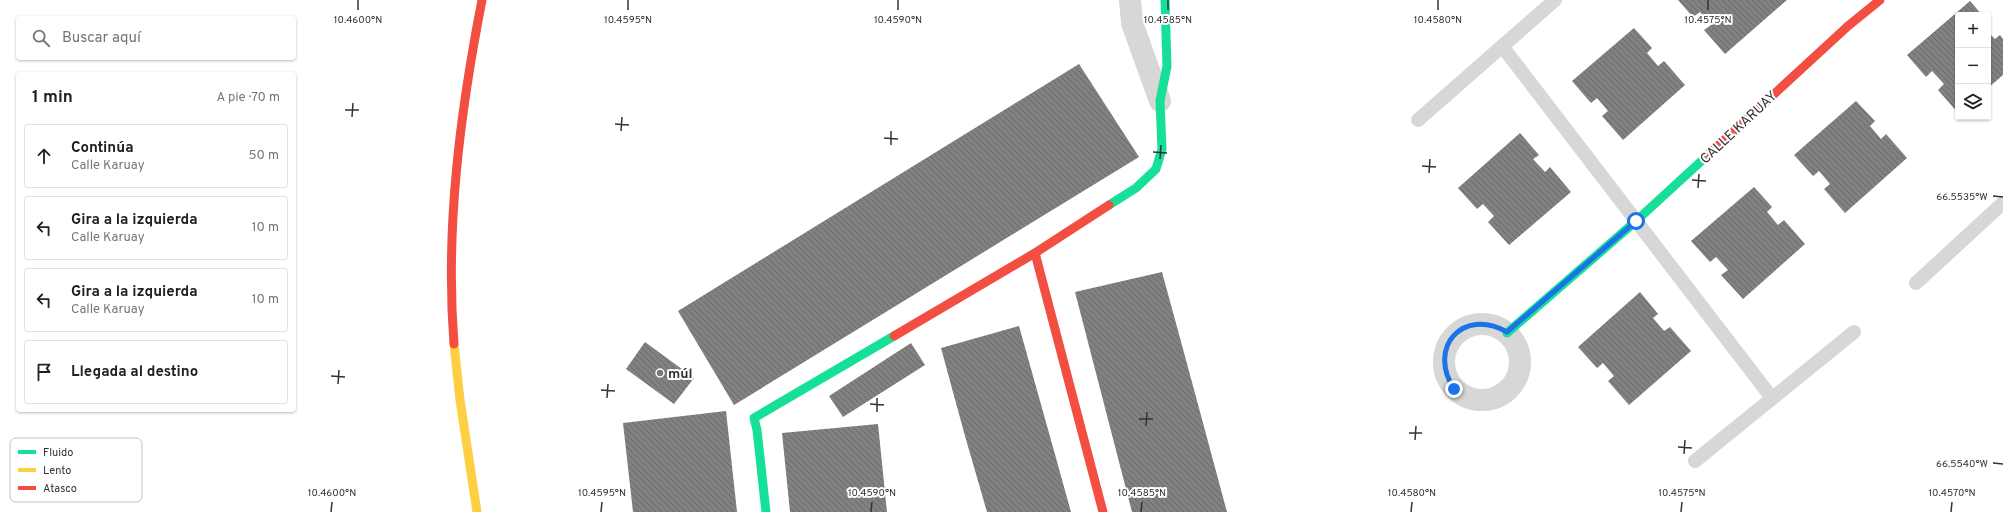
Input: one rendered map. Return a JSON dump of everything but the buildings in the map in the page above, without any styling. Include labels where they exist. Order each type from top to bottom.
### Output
[{"type":"street","points":[[477,512],[459,392],[453,332],[451,270],[455,178],[468,65],[482,0]]},
{"type":"street","points":[[1130,0],[1132,23],[1160,101]]},
{"type":"street","points":[[766,512],[757,430],[754,418],[1035,253],[1136,188],[1156,169],[1162,149],[1160,101],[1167,66],[1165,0]]},
{"type":"street","name":"CALLE KARUAY","points":[[1507,332],[1636,221],[1848,26],[1880,0]]},
{"type":"street","points":[[1035,253],[1102,512]]},
{"type":"lane","points":[[1418,120],[1555,0]]},
{"type":"lane","points":[[1502,46],[1772,398]]},
{"type":"lane","points":[[1916,283],[2003,203]]},
{"type":"lane","points":[[1695,461],[1854,332]]},
{"type":"traffic: fast","points":[[1109,205],[1136,188],[1156,169],[1162,149],[1160,101],[1167,66],[1165,0]]},
{"type":"traffic: fast","points":[[1507,333],[1636,221],[1709,154]]},
{"type":"traffic: fast","points":[[766,512],[757,430],[754,418],[894,336]]},
{"type":"traffic: slow","points":[[454,344],[460,400],[477,512]]},
{"type":"traffic: jam","points":[[454,344],[451,258],[456,171],[467,85],[482,0]]},
{"type":"traffic: jam","points":[[1709,154],[1848,26],[1880,0]]},
{"type":"traffic: jam","points":[[894,336],[1035,253],[1109,205]]},
{"type":"traffic: jam","points":[[1035,253],[1103,512]]},
{"type":"place","name":"múl","points":[[660,373]]},
{"type":"route","points":[[1454,389],[1446,377],[1443,364],[1445,351],[1451,339],[1460,330],[1471,325],[1484,323],[1496,326],[1507,332],[1636,221]]}]
